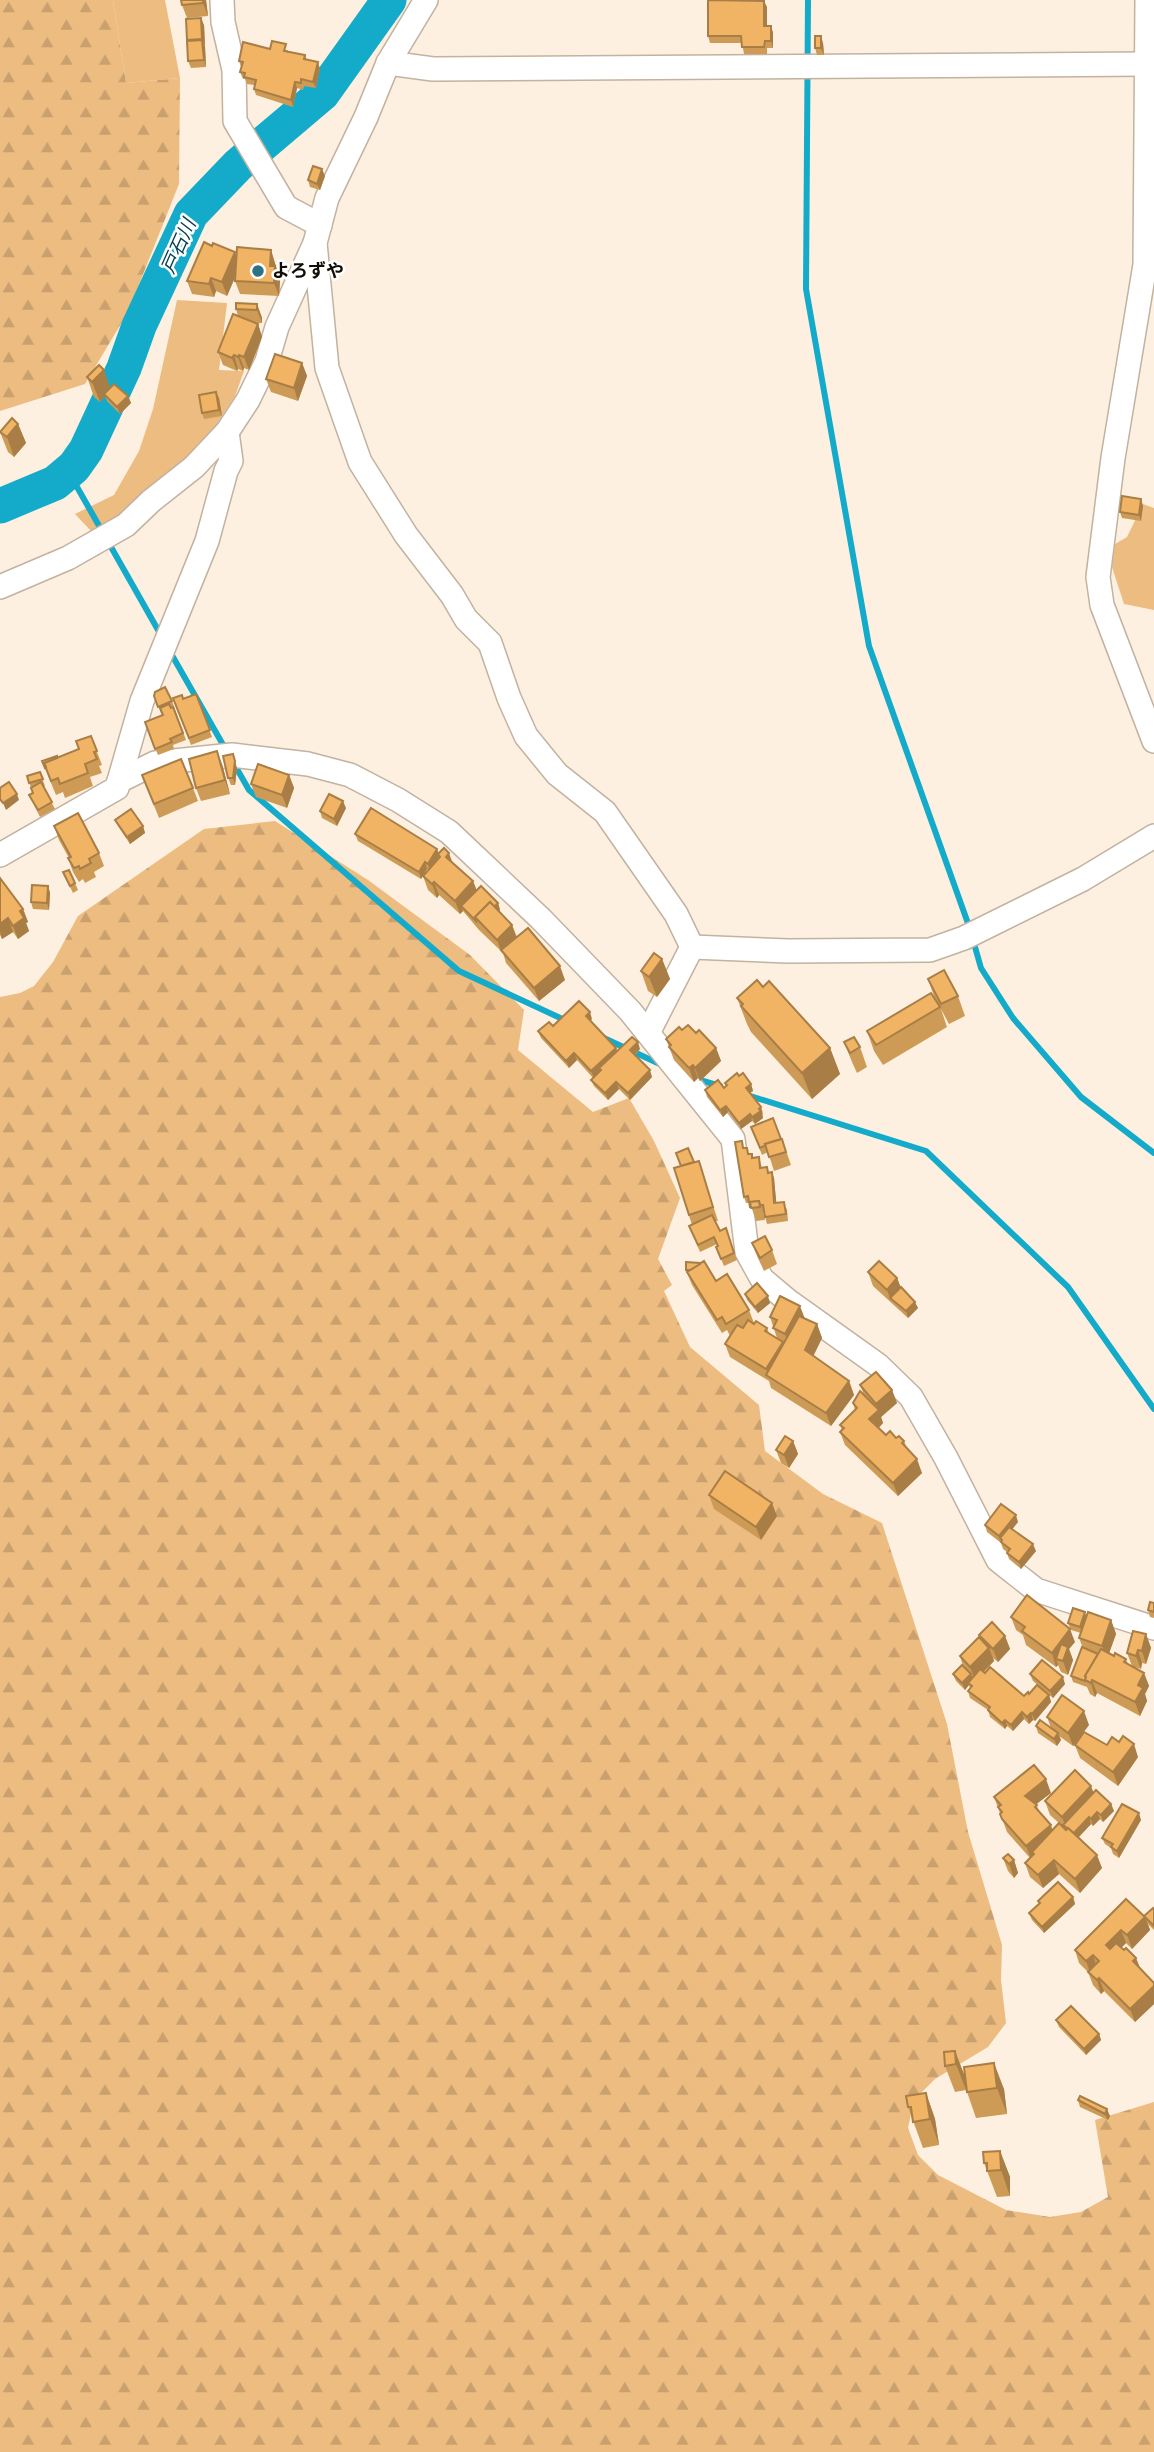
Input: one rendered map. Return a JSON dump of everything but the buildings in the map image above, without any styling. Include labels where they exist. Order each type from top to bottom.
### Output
[{"type":"street","points":[[222,0],[223,22],[234,70],[235,121],[286,207],[318,234],[327,368],[360,462],[406,535],[452,595],[466,618],[490,643],[509,698],[526,736],[557,774],[605,812],[676,914],[692,947]]},
{"type":"street","points":[[0,587],[68,558],[126,525],[194,467],[227,432],[248,400],[267,361],[277,327],[318,234],[327,198],[366,117],[388,63],[426,0]]},
{"type":"street","points":[[1147,0],[1145,265],[1113,458],[1098,577],[1102,605],[1154,741]]},
{"type":"street","points":[[388,63],[433,69],[1146,64]]},
{"type":"street","points":[[0,855],[117,788],[142,701],[207,541],[231,461],[227,432]]},
{"type":"street","points":[[119,781],[155,763],[232,755],[308,765],[351,775],[449,832],[541,919],[630,1011],[733,1139],[747,1252],[762,1279],[878,1365],[911,1396],[998,1560],[1035,1590],[1154,1628]]},
{"type":"street","points":[[692,947],[788,951],[930,950],[964,938],[1083,879],[1154,836]]},
{"type":"street","points":[[648,1033],[692,947]]},
{"type":"green space","points":[[0,0],[113,0],[126,83],[180,78],[179,184],[128,312],[85,384],[0,411]]},
{"type":"green space","points":[[113,0],[165,0],[180,78],[126,83]]},
{"type":"green space","points":[[177,300],[227,303],[219,370],[244,371],[235,396],[201,448],[135,508],[92,532],[75,514],[114,495],[139,451],[153,409]]},
{"type":"green space","points":[[1143,504],[1154,508],[1154,610],[1124,604],[1112,567],[1115,544],[1127,537]]},
{"type":"green space","points":[[275,821],[368,880],[470,955],[524,1010],[518,1050],[593,1112],[629,1098],[654,1141],[680,1198],[658,1259],[672,1285],[664,1291],[690,1347],[759,1405],[765,1451],[823,1494],[882,1523],[947,1724],[968,1832],[1002,1945],[1001,1980],[1006,2023],[988,2047],[935,2079],[914,2100],[908,2128],[918,2155],[938,2175],[1006,2210],[1050,2217],[1081,2212],[1108,2197],[1095,2120],[1154,2102],[1154,2452],[0,2452],[0,997],[20,993],[34,986],[53,962],[78,916],[204,829]]},
{"type":"waterway","name":"戸石川","points":[[0,506],[55,483],[74,467],[86,450],[124,368],[139,326],[191,214],[238,165],[322,94],[389,0]]},
{"type":"waterway","points":[[808,0],[806,289],[869,646],[970,929]]},
{"type":"waterway","points":[[68,471],[162,637]]},
{"type":"waterway","points":[[169,650],[226,750]]},
{"type":"waterway","points":[[233,762],[249,790],[459,971],[569,1022]]},
{"type":"waterway","points":[[973,940],[981,968],[1013,1018],[1081,1097],[1154,1153]]},
{"type":"waterway","points":[[604,1038],[664,1066]]},
{"type":"waterway","points":[[693,1078],[720,1086]]},
{"type":"waterway","points":[[747,1095],[926,1151],[1068,1287],[1154,1409]]},
{"type":"place","name":"よろずや","points":[[258,271]]}]
